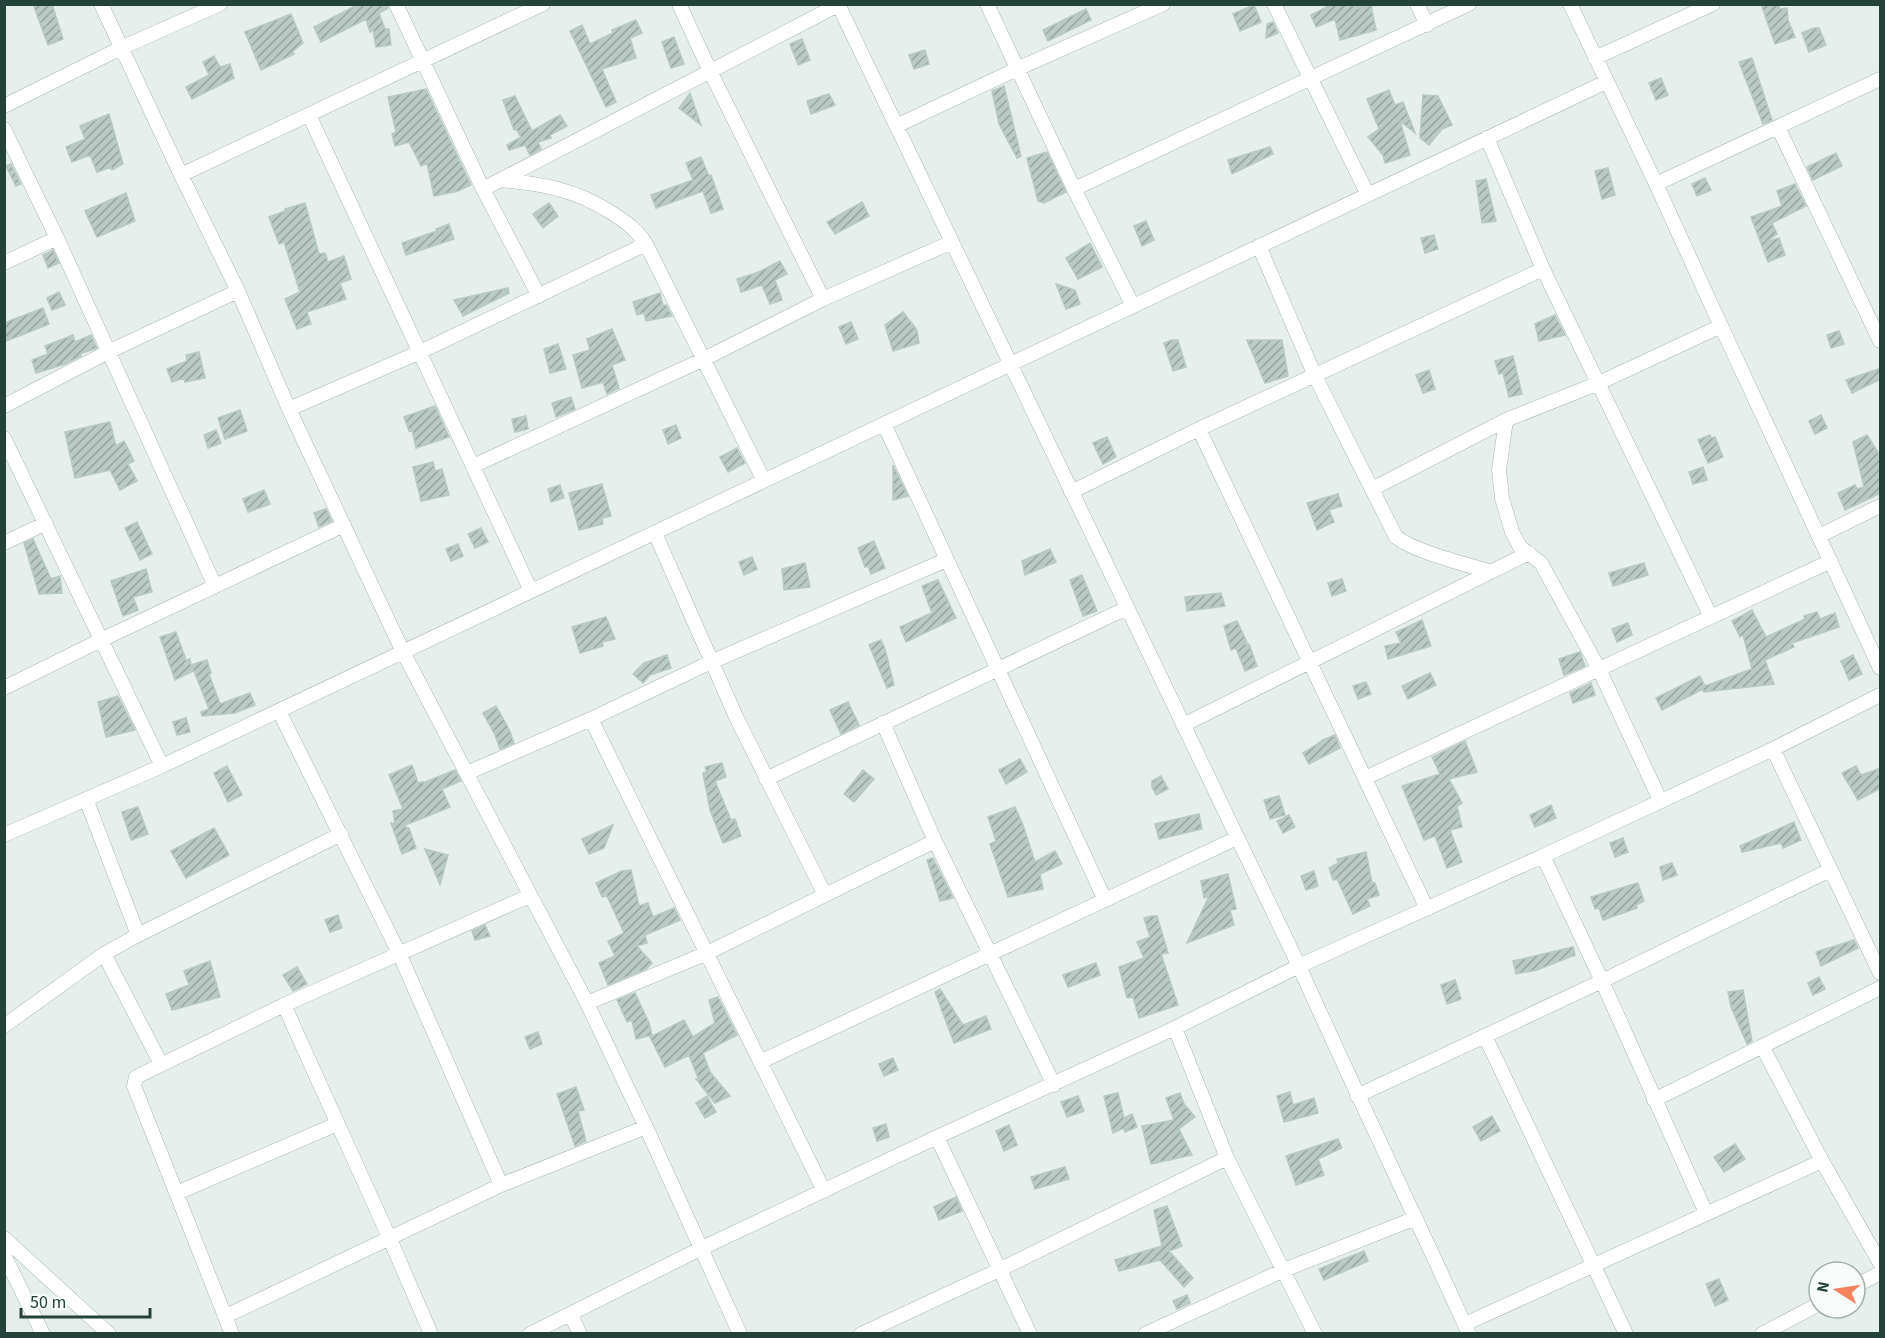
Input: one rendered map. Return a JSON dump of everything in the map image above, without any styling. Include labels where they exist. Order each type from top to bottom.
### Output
[{"type":"street","points":[[101,4],[238,291],[289,409],[403,652],[587,1003],[740,1334]]},
{"type":"street","points":[[4,105],[121,48],[220,4]]},
{"type":"street","points":[[396,4],[483,189],[539,296]]},
{"type":"street","points":[[181,175],[543,4]]},
{"type":"street","points":[[679,4],[710,72],[823,299]]},
{"type":"street","points":[[987,4],[1074,189],[1133,306]]},
{"type":"street","points":[[896,126],[1134,10],[1163,4]]},
{"type":"street","points":[[1274,4],[1368,195]]},
{"type":"street","points":[[1417,4],[1427,25]]},
{"type":"street","points":[[1074,189],[1469,4]]},
{"type":"street","points":[[1570,4],[1819,536],[1877,653],[1881,668]]},
{"type":"street","points":[[1595,58],[1713,4]]},
{"type":"street","points":[[483,189],[838,5],[1299,966],[1357,1096],[1467,1329],[1593,1265],[1822,1161]]},
{"type":"street","points":[[1656,184],[1881,79]]},
{"type":"street","points":[[4,836],[279,711],[1606,82]]},
{"type":"street","points":[[309,115],[531,591]]},
{"type":"street","points":[[1778,127],[1881,341]]},
{"type":"street","points":[[4,129],[57,238],[215,586]]},
{"type":"street","points":[[1488,138],[1543,269],[1711,616]]},
{"type":"street","points":[[500,180],[547,186],[585,197],[626,222],[638,233],[646,244],[764,481]]},
{"type":"street","points":[[4,263],[57,238]]},
{"type":"street","points":[[473,466],[704,359],[823,299],[952,242]]},
{"type":"street","points":[[289,409],[420,352],[646,244]]},
{"type":"street","points":[[1259,246],[1315,376],[1398,539],[1422,550],[1491,572]]},
{"type":"street","points":[[1071,492],[1199,429],[1543,269]]},
{"type":"street","points":[[4,406],[108,352],[238,291]]},
{"type":"street","points":[[1372,489],[1506,420],[1599,383],[1720,326]]},
{"type":"street","points":[[1506,420],[1500,460],[1502,498],[1516,541],[1541,563],[1599,669],[1660,800]]},
{"type":"street","points":[[884,424],[1105,900]]},
{"type":"street","points":[[1199,429],[1427,909]]},
{"type":"street","points":[[4,438],[162,766]]},
{"type":"street","points":[[1819,536],[1881,506]]},
{"type":"street","points":[[4,543],[46,523]]},
{"type":"street","points":[[4,688],[344,525]]},
{"type":"street","points":[[655,532],[711,662],[766,779],[825,894]]},
{"type":"street","points":[[1183,725],[1529,553]]},
{"type":"street","points":[[467,773],[591,719],[711,662],[946,560]]},
{"type":"street","points":[[1365,778],[1831,561]]},
{"type":"street","points":[[766,779],[1127,608]]},
{"type":"street","points":[[530,1334],[700,1249],[1175,1028],[1299,966],[1773,749],[1881,695]]},
{"type":"street","points":[[279,711],[399,953],[501,1185]]},
{"type":"street","points":[[591,719],[824,1191]]},
{"type":"street","points":[[883,723],[935,840],[1054,1085]]},
{"type":"street","points":[[1773,749],[1881,973]]},
{"type":"street","points":[[86,799],[138,935]]},
{"type":"street","points":[[4,1026],[104,954],[341,834]]},
{"type":"street","points":[[760,1062],[1237,838]]},
{"type":"street","points":[[587,1003],[705,954],[935,840]]},
{"type":"street","points":[[1543,856],[1706,1213]]},
{"type":"street","points":[[1357,1096],[1602,981],[1830,870]]},
{"type":"street","points":[[232,1334],[134,1086],[136,1077],[284,1005],[529,896]]},
{"type":"street","points":[[104,954],[161,1064]]},
{"type":"street","points":[[1654,1100],[1881,988]]},
{"type":"street","points":[[284,1005],[431,1334]]},
{"type":"street","points":[[1175,1028],[1227,1158],[1315,1334]]},
{"type":"street","points":[[1485,1036],[1626,1334]]},
{"type":"street","points":[[1762,1046],[1822,1161],[1881,1263]]},
{"type":"street","points":[[177,1193],[337,1124]]},
{"type":"street","points":[[226,1316],[501,1185],[646,1127]]},
{"type":"street","points":[[937,1137],[1030,1334]]},
{"type":"street","points":[[861,1334],[889,1328],[999,1270],[1227,1158]]},
{"type":"street","points":[[1145,1334],[1284,1270],[1416,1218]]},
{"type":"street","points":[[4,1238],[109,1334]]},
{"type":"street","points":[[4,1255],[43,1334]]},
{"type":"street","points":[[1867,1280],[1881,1272]]},
{"type":"street","points":[[1762,1334],[1807,1310]]},
{"type":"street","points":[[571,1315],[580,1334]]},
{"type":"building","points":[[33,4],[52,4],[63,39],[48,45]]},
{"type":"building","points":[[359,4],[387,4],[388,8],[379,13],[385,29],[389,29],[391,45],[376,47],[373,30],[370,32],[366,19],[321,42],[314,27]]},
{"type":"building","points":[[1332,4],[1367,4],[1356,9],[1371,5],[1376,30],[1340,40],[1335,19],[1316,27],[1311,15]]},
{"type":"building","points":[[1761,4],[1778,4],[1780,9],[1787,8],[1788,20],[1795,37],[1775,44]]},
{"type":"building","points":[[1254,5],[1261,22],[1240,31],[1233,14]]},
{"type":"building","points":[[1086,9],[1091,20],[1048,41],[1043,30]]},
{"type":"building","points":[[291,14],[303,43],[293,51],[294,54],[261,70],[245,32]]},
{"type":"building","points":[[636,20],[642,33],[630,38],[636,58],[602,69],[616,102],[606,107],[570,31],[582,25],[590,44],[613,33],[612,30]]},
{"type":"building","points":[[1273,22],[1278,33],[1266,38],[1267,24]]},
{"type":"building","points":[[1819,28],[1826,45],[1809,52],[1802,33]]},
{"type":"building","points":[[674,37],[684,64],[671,68],[662,42]]},
{"type":"building","points":[[802,39],[810,60],[798,65],[790,44]]},
{"type":"building","points":[[925,50],[929,64],[914,69],[909,55]]},
{"type":"building","points":[[214,56],[220,67],[230,64],[234,78],[192,99],[186,87],[209,75],[203,62]]},
{"type":"building","points":[[1752,58],[1772,120],[1763,124],[1739,62]]},
{"type":"building","points":[[1661,78],[1668,95],[1656,100],[1649,83]]},
{"type":"building","points":[[1004,86],[1021,156],[1017,158],[999,124],[992,91]]},
{"type":"building","points":[[426,89],[471,185],[458,191],[434,196],[427,163],[421,166],[409,142],[395,146],[392,134],[396,132],[388,97]]},
{"type":"building","points":[[1389,90],[1395,105],[1403,102],[1415,133],[1400,121],[1410,155],[1385,163],[1383,155],[1368,137],[1379,129],[1367,99]]},
{"type":"building","points":[[690,93],[701,125],[679,108]]},
{"type":"building","points":[[829,94],[835,105],[811,114],[807,101]]},
{"type":"building","points":[[1423,95],[1438,96],[1452,125],[1442,129],[1429,145],[1420,138]]},
{"type":"building","points":[[515,96],[532,131],[560,115],[567,126],[550,135],[551,138],[538,142],[541,149],[530,155],[525,145],[509,150],[507,145],[521,137],[516,129],[514,130],[503,100]]},
{"type":"building","points":[[109,114],[123,164],[112,170],[111,167],[97,172],[90,155],[72,162],[66,147],[85,139],[80,126]]},
{"type":"building","points":[[1270,147],[1273,154],[1232,174],[1228,160]]},
{"type":"building","points":[[1047,152],[1066,192],[1044,203],[1038,201],[1027,158]]},
{"type":"building","points":[[1836,153],[1842,166],[1813,180],[1807,167]]},
{"type":"building","points":[[701,157],[709,176],[711,175],[723,209],[711,213],[703,191],[656,208],[651,195],[693,180],[686,163]]},
{"type":"building","points":[[11,164],[21,184],[16,186],[6,166]]},
{"type":"building","points":[[1608,168],[1615,195],[1602,199],[1595,171]]},
{"type":"building","points":[[1705,178],[1711,190],[1697,196],[1692,184]]},
{"type":"building","points":[[1486,179],[1496,221],[1482,223],[1476,181]]},
{"type":"building","points":[[1795,184],[1806,206],[1772,223],[1777,234],[1766,242],[1779,238],[1785,255],[1768,262],[1751,217],[1782,206],[1777,191]]},
{"type":"building","points":[[126,193],[135,221],[97,237],[85,211]]},
{"type":"building","points":[[862,202],[869,216],[835,234],[827,222]]},
{"type":"building","points":[[305,203],[319,254],[325,253],[328,262],[344,256],[351,279],[340,283],[346,299],[307,312],[311,324],[297,329],[285,299],[300,292],[284,242],[279,244],[269,217]]},
{"type":"building","points":[[549,203],[558,216],[543,228],[533,214]]},
{"type":"building","points":[[1146,221],[1154,240],[1142,246],[1134,226]]},
{"type":"building","points":[[449,224],[454,239],[406,255],[402,243],[437,231],[436,229]]},
{"type":"building","points":[[1434,235],[1438,249],[1425,253],[1421,238]]},
{"type":"building","points":[[1090,243],[1102,267],[1078,279],[1066,258]]},
{"type":"building","points":[[53,250],[59,263],[48,268],[43,255]]},
{"type":"building","points":[[780,261],[787,274],[775,280],[782,300],[770,304],[762,285],[741,292],[737,279],[759,272]]},
{"type":"building","points":[[1056,284],[1075,290],[1080,304],[1066,309]]},
{"type":"building","points":[[508,288],[509,293],[463,316],[454,300]]},
{"type":"building","points":[[59,292],[65,305],[52,310],[47,298]]},
{"type":"building","points":[[660,293],[663,306],[666,305],[672,316],[646,321],[644,313],[637,315],[633,302]]},
{"type":"building","points":[[43,308],[49,324],[4,342],[4,323]]},
{"type":"building","points":[[903,312],[917,330],[919,343],[893,351],[885,325]]},
{"type":"building","points":[[1555,315],[1565,335],[1539,341],[1535,324]]},
{"type":"building","points":[[851,322],[858,339],[846,344],[839,327]]},
{"type":"building","points":[[612,329],[625,360],[612,365],[619,388],[607,394],[603,382],[582,388],[573,355],[590,350],[587,339]]},
{"type":"building","points":[[1839,331],[1844,344],[1831,348],[1827,335]]},
{"type":"building","points":[[73,335],[75,342],[91,335],[97,348],[80,354],[81,356],[65,364],[36,373],[32,360],[48,354],[45,346]]},
{"type":"building","points":[[1178,340],[1186,367],[1173,371],[1164,343]]},
{"type":"building","points":[[1247,340],[1282,340],[1288,376],[1265,383]]},
{"type":"building","points":[[558,344],[566,369],[550,373],[544,349]]},
{"type":"building","points":[[199,352],[205,378],[185,382],[184,378],[172,382],[167,369],[187,361],[186,355]]},
{"type":"building","points":[[1513,356],[1522,394],[1509,397],[1503,373],[1499,374],[1495,361]]},
{"type":"building","points":[[1881,368],[1881,379],[1852,393],[1846,380]]},
{"type":"building","points":[[1429,370],[1435,389],[1423,393],[1416,375]]},
{"type":"building","points":[[571,397],[575,409],[556,417],[552,403]]},
{"type":"building","points":[[435,406],[449,437],[416,448],[412,430],[409,431],[404,417]]},
{"type":"building","points":[[240,410],[247,431],[225,439],[218,418]]},
{"type":"building","points":[[1821,415],[1827,428],[1815,434],[1809,421]]},
{"type":"building","points":[[526,416],[528,429],[515,432],[512,419]]},
{"type":"building","points":[[110,422],[116,446],[124,441],[134,461],[128,464],[137,481],[120,490],[110,470],[75,478],[65,432]]},
{"type":"building","points":[[676,425],[681,438],[668,444],[663,430]]},
{"type":"building","points":[[216,430],[221,443],[208,448],[204,435]]},
{"type":"building","points":[[1710,435],[1711,438],[1715,437],[1723,457],[1708,463],[1698,440]]},
{"type":"building","points":[[1867,435],[1881,457],[1881,493],[1845,510],[1838,493],[1855,485],[1857,489],[1864,487],[1853,442]]},
{"type":"building","points":[[1107,437],[1116,457],[1103,464],[1093,443]]},
{"type":"building","points":[[737,448],[745,463],[728,472],[720,457]]},
{"type":"building","points":[[433,462],[435,471],[442,469],[449,495],[421,501],[413,467]]},
{"type":"building","points":[[893,465],[908,496],[893,500]]},
{"type":"building","points":[[1703,467],[1707,480],[1693,484],[1689,472]]},
{"type":"building","points":[[602,484],[611,516],[602,518],[603,524],[579,530],[569,493]]},
{"type":"building","points":[[560,485],[564,498],[551,502],[548,489]]},
{"type":"building","points":[[264,490],[270,504],[248,512],[243,499]]},
{"type":"building","points":[[1338,494],[1342,506],[1329,510],[1334,522],[1317,530],[1307,503]]},
{"type":"building","points":[[326,509],[332,521],[319,527],[314,513]]},
{"type":"building","points":[[137,522],[152,554],[140,560],[125,528]]},
{"type":"building","points":[[481,528],[488,542],[475,548],[468,534]]},
{"type":"building","points":[[33,539],[51,579],[60,576],[62,593],[39,594],[24,543]]},
{"type":"building","points":[[874,541],[885,568],[871,574],[868,566],[865,567],[858,548]]},
{"type":"building","points":[[458,544],[463,556],[451,561],[446,549]]},
{"type":"building","points":[[1050,549],[1056,562],[1025,575],[1022,561]]},
{"type":"building","points":[[752,557],[757,569],[744,575],[739,562]]},
{"type":"building","points":[[805,563],[810,587],[784,590],[782,569]]},
{"type":"building","points":[[1644,563],[1648,575],[1613,586],[1609,573]]},
{"type":"building","points":[[146,569],[152,592],[133,597],[138,610],[123,616],[111,581]]},
{"type":"building","points":[[1082,575],[1097,611],[1083,616],[1070,580]]},
{"type":"building","points":[[1342,579],[1346,591],[1332,596],[1328,583]]},
{"type":"building","points":[[938,580],[956,618],[906,642],[900,627],[932,613],[922,586]]},
{"type":"building","points":[[1221,593],[1225,606],[1187,611],[1185,597]]},
{"type":"building","points":[[1752,610],[1766,637],[1805,619],[1804,616],[1817,612],[1820,619],[1835,613],[1839,627],[1792,643],[1794,647],[1765,660],[1774,684],[1704,692],[1703,689],[1662,710],[1656,698],[1700,676],[1705,686],[1752,669],[1743,635],[1740,637],[1732,621]]},
{"type":"building","points":[[606,617],[615,639],[602,642],[603,646],[580,653],[572,627]]},
{"type":"building","points":[[1422,620],[1431,646],[1388,659],[1385,646],[1401,643],[1396,632]]},
{"type":"building","points":[[1237,621],[1247,642],[1244,644],[1249,644],[1257,666],[1245,671],[1236,648],[1231,650],[1224,626]]},
{"type":"building","points":[[1628,623],[1632,635],[1617,642],[1612,629]]},
{"type":"building","points":[[176,632],[186,660],[190,659],[191,665],[207,660],[211,673],[209,674],[220,704],[250,693],[255,705],[235,713],[202,716],[201,712],[209,709],[192,666],[193,671],[175,680],[160,637]]},
{"type":"building","points":[[881,640],[894,685],[887,688],[869,645]]},
{"type":"building","points":[[1580,652],[1585,666],[1564,675],[1559,659]]},
{"type":"building","points":[[667,655],[671,668],[650,675],[643,683],[633,674],[644,663]]},
{"type":"building","points":[[1853,655],[1862,674],[1849,680],[1841,661]]},
{"type":"building","points":[[1430,673],[1436,685],[1408,699],[1402,686]]},
{"type":"building","points":[[1366,682],[1371,694],[1358,699],[1353,686]]},
{"type":"building","points":[[1591,683],[1595,695],[1573,703],[1570,693]]},
{"type":"building","points":[[118,696],[135,730],[106,737],[98,702]]},
{"type":"building","points":[[848,702],[859,725],[841,734],[830,710]]},
{"type":"building","points":[[496,706],[514,743],[500,749],[483,713]]},
{"type":"building","points":[[186,718],[190,732],[177,735],[173,722]]},
{"type":"building","points":[[1335,735],[1340,748],[1309,764],[1303,753],[1322,740]]},
{"type":"building","points":[[1465,741],[1477,772],[1449,779],[1462,803],[1457,806],[1462,827],[1450,830],[1462,862],[1447,868],[1435,836],[1424,840],[1402,786],[1440,774],[1432,757]]},
{"type":"building","points":[[1020,759],[1027,772],[1006,784],[999,770]]},
{"type":"building","points":[[722,763],[726,777],[715,781],[731,820],[735,819],[741,836],[723,843],[710,810],[703,773],[707,772],[705,767]]},
{"type":"building","points":[[412,765],[418,783],[455,770],[461,781],[442,789],[450,807],[403,826],[409,828],[416,848],[402,854],[391,823],[395,824],[393,811],[403,809],[389,775]]},
{"type":"building","points":[[227,766],[242,795],[228,802],[214,773]]},
{"type":"building","points":[[1856,766],[1861,775],[1881,768],[1881,788],[1858,800],[1842,773]]},
{"type":"building","points":[[863,770],[874,779],[854,802],[844,794]]},
{"type":"building","points":[[1161,776],[1168,789],[1156,795],[1152,781]]},
{"type":"building","points":[[1279,796],[1285,815],[1270,819],[1264,800]]},
{"type":"building","points":[[1551,805],[1556,818],[1535,827],[1530,815]]},
{"type":"building","points":[[138,807],[148,834],[131,840],[122,812]]},
{"type":"building","points":[[1015,807],[1035,862],[1055,851],[1062,864],[1040,874],[1043,889],[1008,897],[990,844],[996,841],[988,817]]},
{"type":"building","points":[[1199,814],[1202,829],[1159,839],[1155,824]]},
{"type":"building","points":[[1289,815],[1295,827],[1283,833],[1277,821]]},
{"type":"building","points":[[1794,822],[1801,840],[1783,848],[1781,843],[1742,852],[1740,846]]},
{"type":"building","points":[[613,825],[604,848],[589,854],[582,839]]},
{"type":"building","points":[[214,828],[229,855],[186,878],[171,851]]},
{"type":"building","points":[[1623,838],[1628,852],[1615,857],[1610,843]]},
{"type":"building","points":[[425,849],[448,855],[440,885]]},
{"type":"building","points":[[1366,852],[1372,883],[1375,883],[1379,895],[1367,899],[1370,906],[1353,914],[1337,879],[1333,880],[1329,868],[1338,863],[1337,859]]},
{"type":"building","points":[[933,858],[953,898],[940,901],[927,860]]},
{"type":"building","points":[[1672,863],[1677,875],[1663,880],[1660,867]]},
{"type":"building","points":[[631,870],[639,906],[648,903],[653,917],[674,908],[680,920],[645,935],[647,943],[637,946],[652,963],[646,969],[608,985],[599,963],[615,956],[608,941],[624,933],[607,896],[602,897],[596,883],[622,871]]},
{"type":"building","points":[[1314,871],[1318,886],[1306,890],[1301,876]]},
{"type":"building","points":[[1228,874],[1236,909],[1230,910],[1234,925],[1187,943],[1209,896],[1204,898],[1201,881]]},
{"type":"building","points":[[1638,883],[1644,901],[1636,905],[1637,908],[1603,920],[1599,908],[1595,909],[1591,897]]},
{"type":"building","points":[[338,915],[342,928],[330,932],[325,920]]},
{"type":"building","points":[[1157,916],[1168,953],[1161,954],[1178,1005],[1139,1018],[1133,997],[1127,998],[1119,967],[1144,958],[1137,942],[1150,937],[1144,918]]},
{"type":"building","points":[[485,925],[490,936],[475,940],[472,931]]},
{"type":"building","points":[[1854,940],[1858,948],[1821,966],[1816,952]]},
{"type":"building","points":[[1573,947],[1575,955],[1537,970],[1516,974],[1513,961]]},
{"type":"building","points":[[210,961],[220,997],[172,1010],[166,994],[189,985],[184,971]]},
{"type":"building","points":[[1096,963],[1100,975],[1068,987],[1063,975]]},
{"type":"building","points":[[297,967],[307,984],[293,991],[283,975]]},
{"type":"building","points":[[1819,977],[1825,989],[1813,995],[1808,983]]},
{"type":"building","points":[[1455,980],[1461,999],[1447,1004],[1441,985]]},
{"type":"building","points":[[940,989],[963,1025],[986,1016],[991,1029],[954,1043],[935,992]]},
{"type":"building","points":[[1743,990],[1752,1041],[1747,1044],[1731,1007],[1728,992]]},
{"type":"building","points":[[635,993],[652,1035],[636,1039],[632,1020],[627,1022],[617,1000]]},
{"type":"building","points":[[718,997],[737,1035],[703,1053],[710,1072],[730,1096],[715,1103],[696,1079],[698,1078],[689,1055],[665,1067],[650,1037],[684,1020],[693,1037],[715,1023],[709,1000]]},
{"type":"building","points":[[538,1032],[542,1044],[530,1049],[525,1037]]},
{"type":"building","points":[[893,1058],[898,1070],[884,1076],[879,1064]]},
{"type":"building","points":[[576,1087],[584,1110],[578,1111],[586,1141],[575,1146],[557,1094]]},
{"type":"building","points":[[1290,1092],[1293,1105],[1314,1098],[1318,1113],[1284,1122],[1277,1096]]},
{"type":"building","points":[[1118,1093],[1124,1118],[1132,1114],[1137,1127],[1125,1132],[1124,1128],[1113,1133],[1104,1096]]},
{"type":"building","points":[[1180,1093],[1184,1104],[1195,1117],[1179,1129],[1192,1155],[1151,1164],[1142,1126],[1174,1120],[1166,1098]]},
{"type":"building","points":[[707,1096],[716,1112],[705,1118],[696,1103]]},
{"type":"building","points":[[1078,1096],[1084,1111],[1067,1117],[1061,1102]]},
{"type":"building","points":[[1492,1116],[1500,1131],[1481,1141],[1473,1127]]},
{"type":"building","points":[[886,1124],[889,1137],[877,1141],[873,1128]]},
{"type":"building","points":[[1009,1125],[1017,1145],[1004,1151],[996,1131]]},
{"type":"building","points":[[1338,1139],[1342,1148],[1318,1159],[1324,1175],[1296,1185],[1286,1156]]},
{"type":"building","points":[[1735,1144],[1745,1159],[1724,1172],[1714,1157]]},
{"type":"building","points":[[1065,1167],[1069,1179],[1035,1189],[1031,1177]]},
{"type":"building","points":[[956,1197],[962,1211],[939,1220],[934,1207]]},
{"type":"building","points":[[1167,1206],[1182,1246],[1169,1251],[1193,1278],[1184,1287],[1160,1260],[1119,1271],[1115,1260],[1162,1246],[1154,1210]]},
{"type":"building","points":[[1364,1251],[1368,1261],[1324,1280],[1319,1269]]},
{"type":"building","points":[[1719,1279],[1728,1300],[1715,1306],[1706,1284]]},
{"type":"building","points":[[1187,1295],[1190,1303],[1177,1309],[1173,1301]]}]
